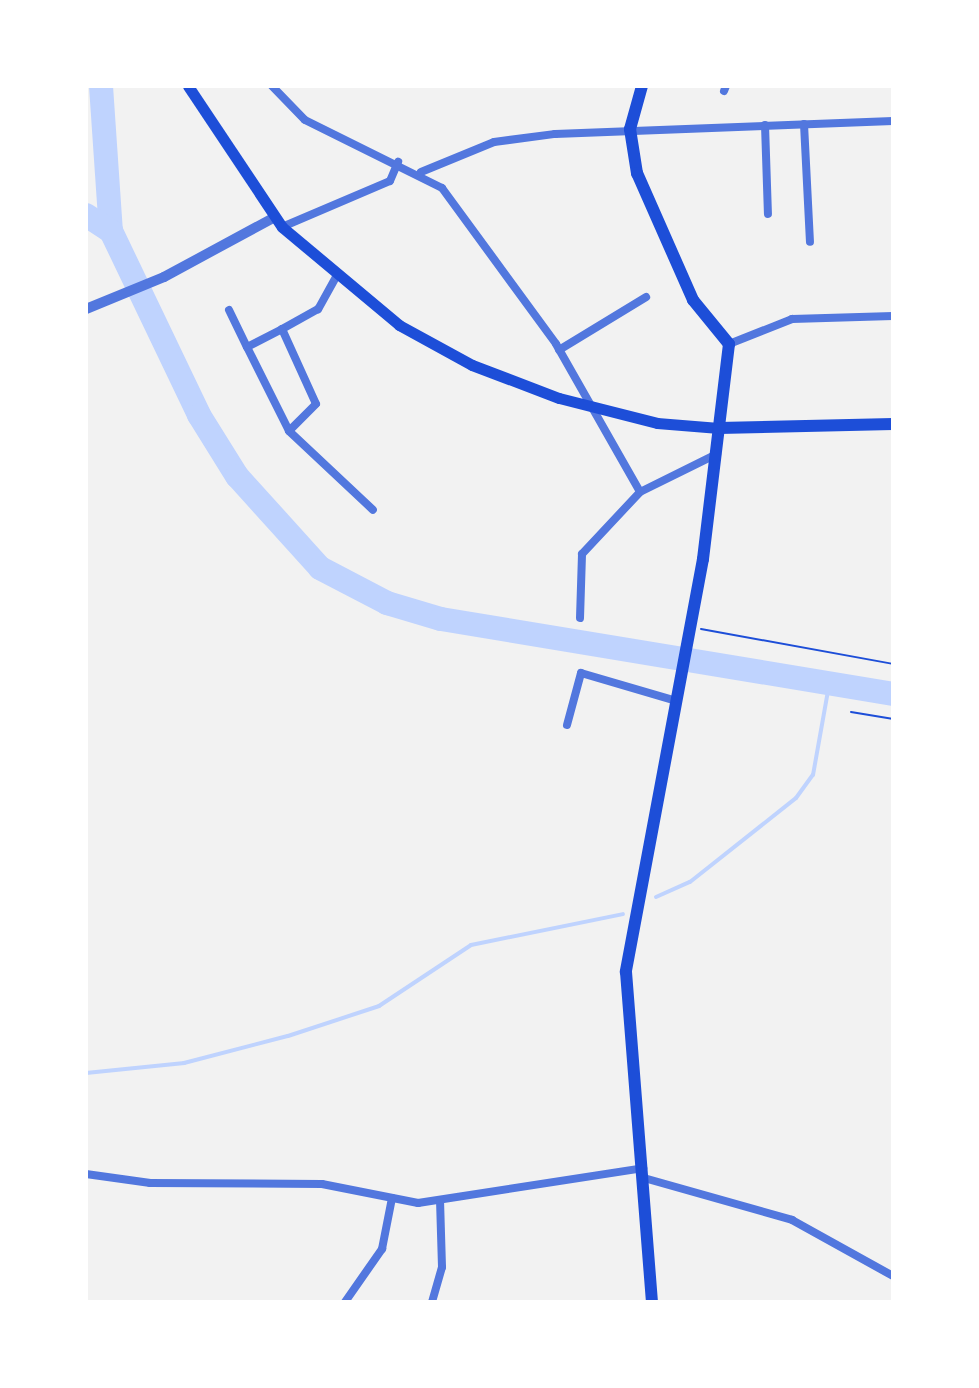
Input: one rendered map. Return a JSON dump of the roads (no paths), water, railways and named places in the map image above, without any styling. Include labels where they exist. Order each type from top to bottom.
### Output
[{"type":"main road","points":[[188,86],[278,222],[336,277],[453,356],[596,408],[719,428],[893,424]]},
{"type":"main road","points":[[642,86],[630,129],[637,173],[693,300],[729,344],[717,453],[689,632],[626,972],[652,1302]]},
{"type":"street","points":[[272,86],[305,120],[421,172],[442,188],[559,350],[596,408],[640,492]]},
{"type":"street","points":[[421,172],[494,142],[630,129],[893,121]]},
{"type":"street","points":[[804,124],[810,242]]},
{"type":"street","points":[[765,125],[768,214]]},
{"type":"street","points":[[86,309],[140,289],[278,222],[390,181],[398,162]]},
{"type":"street","points":[[247,347],[318,309],[336,277]]},
{"type":"street","points":[[559,350],[646,297]]},
{"type":"street","points":[[229,310],[289,431],[373,510]]},
{"type":"street","points":[[729,344],[792,319],[893,316]]},
{"type":"street","points":[[282,329],[316,404],[289,431]]},
{"type":"street","points":[[580,618],[582,554],[640,492],[717,453]]},
{"type":"street","points":[[567,725],[581,673],[677,701]]},
{"type":"street","points":[[86,1174],[150,1183],[322,1184],[392,1198],[440,1200],[644,1173],[792,1220],[893,1276]]},
{"type":"street","points":[[345,1302],[382,1249],[392,1198]]},
{"type":"street","points":[[432,1302],[442,1267],[440,1200]]},
{"type":"waterway","points":[[101,86],[111,231],[199,415],[237,476],[320,568],[387,603],[441,619],[893,694]]},
{"type":"waterway","points":[[86,215],[111,231]]},
{"type":"waterway","points":[[656,897],[690,882],[796,798],[813,775],[829,685]]},
{"type":"waterway","points":[[86,1073],[184,1063],[288,1036],[379,1006],[471,945],[623,914]]}]
